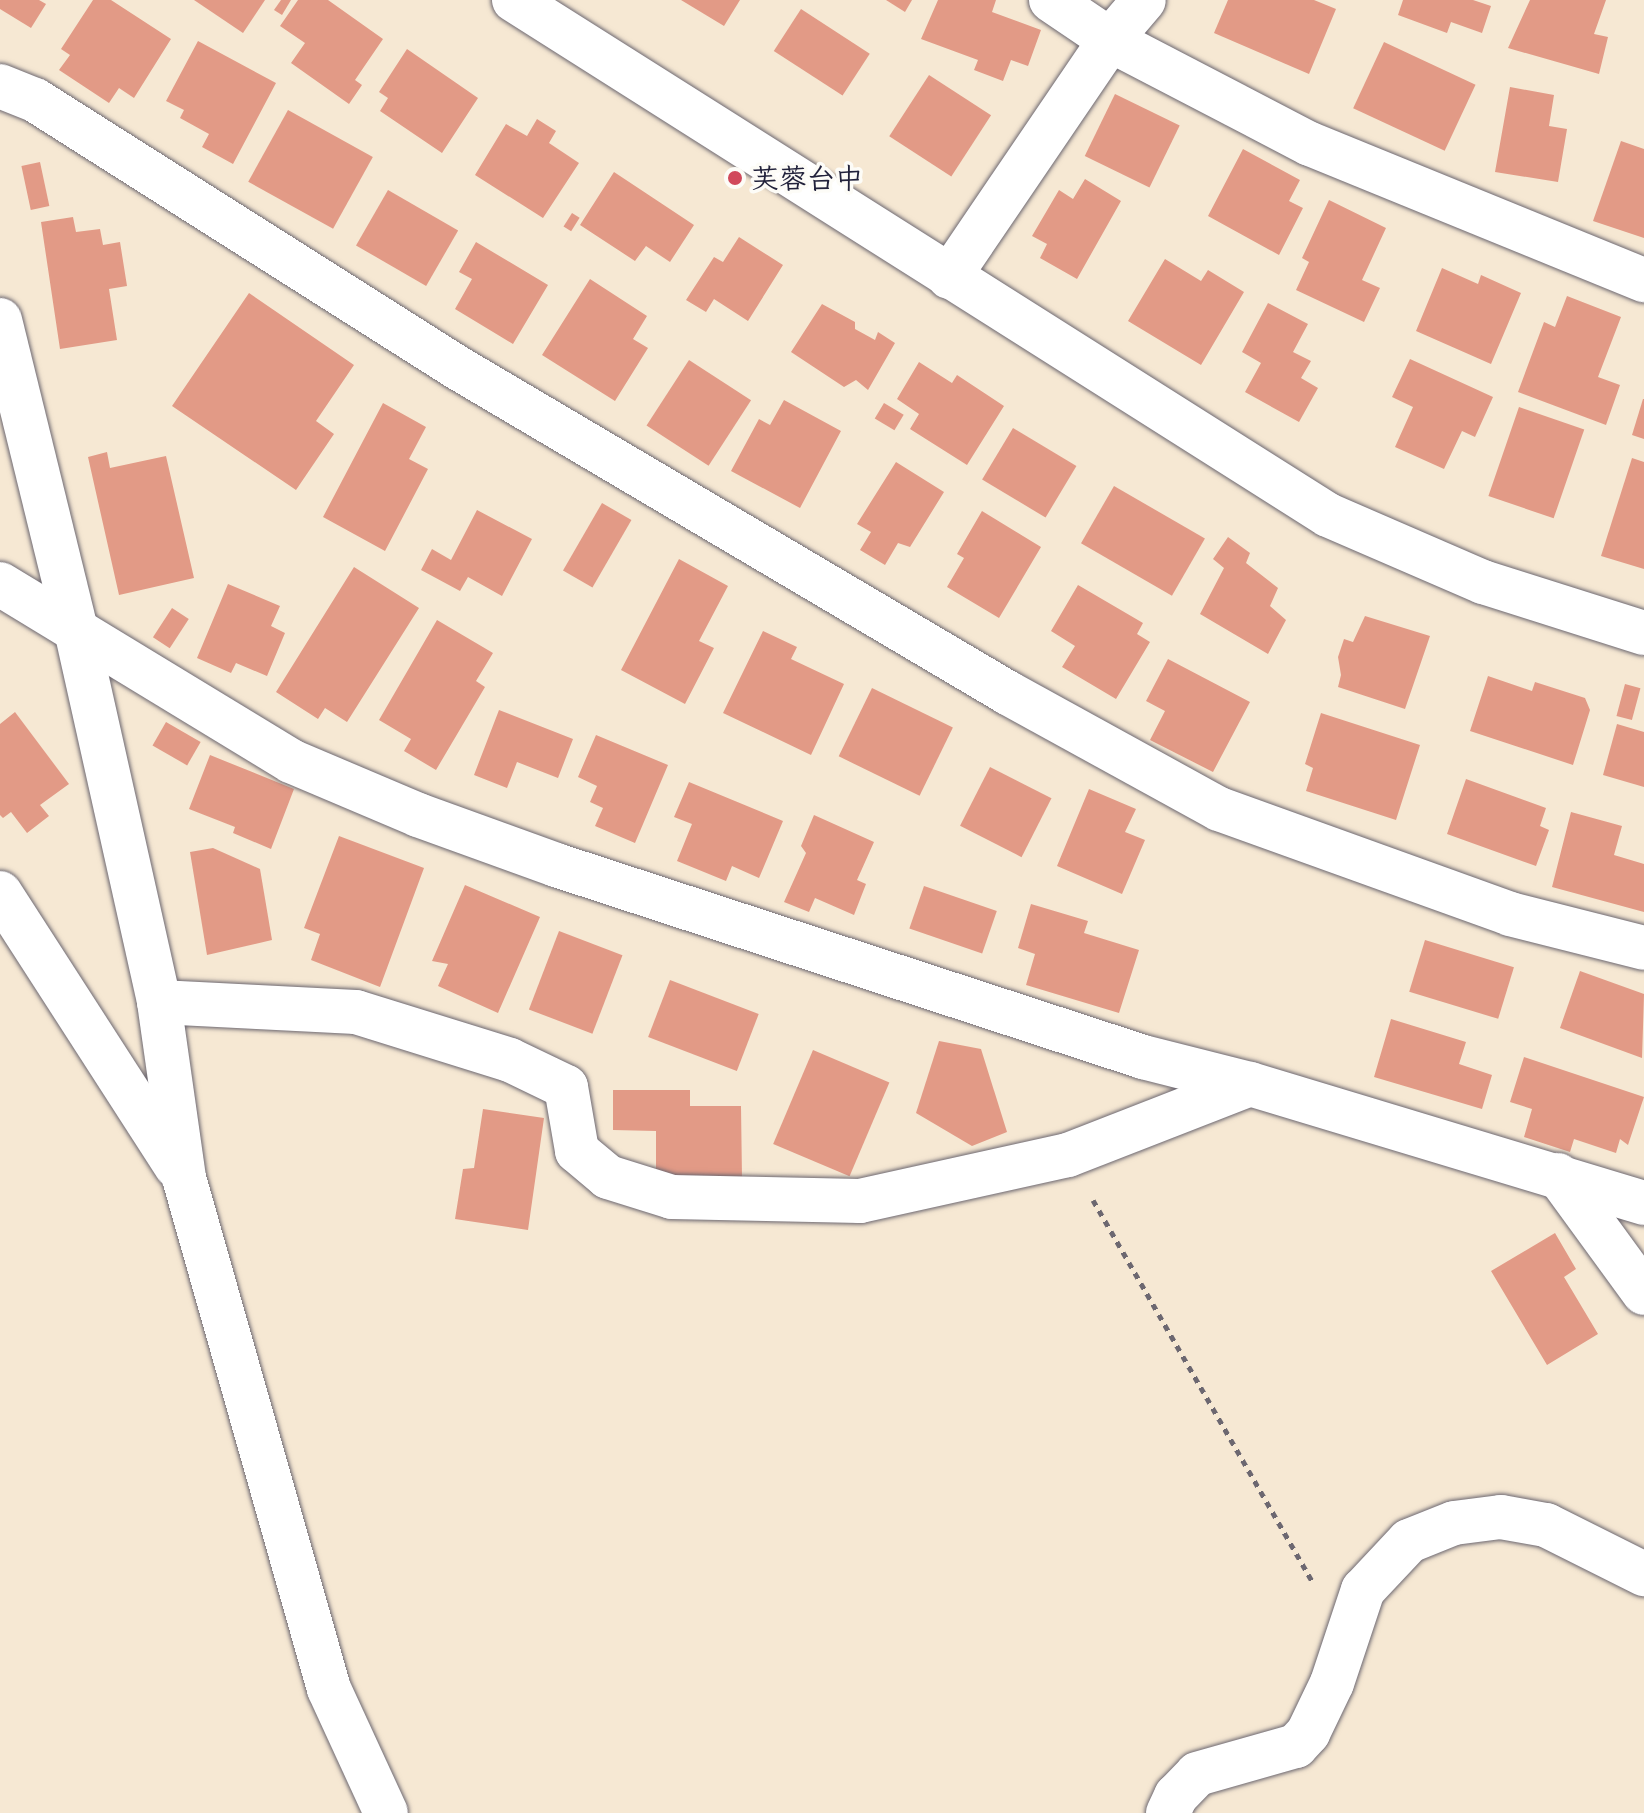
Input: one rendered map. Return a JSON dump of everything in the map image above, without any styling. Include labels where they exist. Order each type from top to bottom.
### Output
[{"type":"street","points":[[514,0],[1328,515],[1483,582],[1644,633]]},
{"type":"street","points":[[1051,0],[1110,40],[1310,144],[1644,280]]},
{"type":"street","points":[[949,277],[1110,40],[1144,0]]},
{"type":"street","points":[[0,86],[35,100],[527,409],[1008,693],[1219,809],[1510,914],[1644,948]]},
{"type":"street","points":[[0,320],[76,630],[159,1002],[184,1178],[329,1689],[386,1813]]},
{"type":"street","points":[[0,584],[291,761],[418,815],[556,865],[1143,1057],[1250,1084],[1644,1203]]},
{"type":"street","points":[[0,893],[184,1178]]},
{"type":"street","points":[[159,1002],[356,1012],[510,1060],[566,1087],[577,1151],[608,1177],[672,1197],[860,1201],[1068,1155],[1250,1084]]},
{"type":"street","points":[[1558,1175],[1644,1293]]},
{"type":"street","points":[[1168,1813],[1176,1796],[1197,1774],[1296,1746],[1308,1733],[1332,1683],[1363,1590],[1385,1563],[1409,1541],[1454,1523],[1501,1517],[1546,1525],[1644,1574]]},
{"type":"path","points":[[1068,1155],[1313,1585],[1328,1608],[1353,1619]]},
{"type":"building","points":[[0,0],[39,0],[46,4],[31,28],[0,9]]},
{"type":"building","points":[[93,0],[111,0],[171,39],[134,98],[119,88],[109,103],[59,70],[70,55],[61,49]]},
{"type":"building","points":[[194,0],[265,0],[243,33]]},
{"type":"building","points":[[281,0],[291,0],[282,15],[274,10]]},
{"type":"building","points":[[298,0],[328,0],[383,39],[355,80],[362,85],[349,104],[291,63],[305,43],[280,26]]},
{"type":"building","points":[[681,0],[740,0],[724,26]]},
{"type":"building","points":[[886,0],[912,0],[905,12]]},
{"type":"building","points":[[938,0],[996,0],[992,12],[1041,30],[1028,66],[1011,60],[1003,81],[974,70],[978,60],[921,39]]},
{"type":"building","points":[[1228,0],[1314,0],[1336,9],[1309,74],[1214,33]]},
{"type":"building","points":[[1403,0],[1473,0],[1491,6],[1482,33],[1451,22],[1447,33],[1398,15]]},
{"type":"building","points":[[1530,0],[1606,0],[1594,34],[1608,37],[1599,74],[1508,48]]},
{"type":"building","points":[[801,9],[870,54],[843,96],[774,51]]},
{"type":"building","points":[[198,41],[276,83],[233,164],[202,147],[209,134],[180,118],[184,110],[166,101]]},
{"type":"building","points":[[1384,42],[1476,85],[1445,151],[1353,108]]},
{"type":"building","points":[[407,49],[478,98],[442,153],[380,111],[388,98],[379,92]]},
{"type":"building","points":[[929,75],[991,115],[951,177],[889,136]]},
{"type":"building","points":[[1510,87],[1554,95],[1549,126],[1567,129],[1558,182],[1495,172]]},
{"type":"building","points":[[1115,94],[1180,126],[1149,188],[1085,156]]},
{"type":"building","points":[[288,110],[373,157],[333,229],[248,182]]},
{"type":"building","points":[[537,119],[556,131],[549,143],[579,163],[543,218],[475,175],[506,124],[527,136]]},
{"type":"building","points":[[1621,141],[1644,149],[1644,238],[1593,221]]},
{"type":"building","points":[[1243,149],[1300,180],[1289,201],[1303,208],[1279,255],[1208,216]]},
{"type":"building","points":[[40,162],[49,206],[31,210],[21,166]]},
{"type":"building","points":[[614,172],[694,225],[670,262],[646,246],[635,261],[580,225]]},
{"type":"building","points":[[1085,179],[1121,201],[1077,279],[1040,258],[1047,244],[1032,236],[1059,190],[1073,199]]},
{"type":"building","points":[[388,190],[458,230],[426,286],[356,245]]},
{"type":"building","points":[[1329,200],[1386,228],[1362,280],[1380,288],[1364,322],[1296,290],[1309,262],[1302,258]]},
{"type":"building","points":[[572,213],[580,218],[571,231],[564,227]]},
{"type":"building","points":[[73,217],[76,232],[100,229],[103,245],[120,242],[127,286],[109,289],[117,340],[60,349],[41,222]]},
{"type":"building","points":[[739,237],[783,265],[748,321],[714,299],[706,312],[686,300],[714,257],[723,262]]},
{"type":"building","points":[[476,242],[548,285],[513,344],[455,309],[472,279],[459,272]]},
{"type":"building","points":[[1165,259],[1201,281],[1208,270],[1244,292],[1201,365],[1128,321]]},
{"type":"building","points":[[1442,268],[1478,284],[1481,275],[1521,293],[1491,364],[1416,331]]},
{"type":"building","points":[[590,279],[647,316],[633,339],[648,348],[615,401],[542,355]]},
{"type":"building","points":[[249,293],[354,365],[316,421],[334,434],[296,490],[172,406]]},
{"type":"building","points":[[1567,296],[1621,317],[1598,377],[1620,385],[1606,425],[1518,392],[1544,322],[1555,327]]},
{"type":"building","points":[[1268,303],[1308,324],[1293,352],[1311,361],[1301,378],[1318,388],[1299,422],[1245,392],[1261,363],[1242,352]]},
{"type":"building","points":[[822,304],[855,322],[855,329],[875,340],[878,332],[895,343],[868,390],[856,380],[844,387],[791,352]]},
{"type":"building","points":[[1410,359],[1493,397],[1475,437],[1462,431],[1444,469],[1395,447],[1413,407],[1392,397]]},
{"type":"building","points":[[689,360],[751,400],[709,466],[647,425]]},
{"type":"building","points":[[919,362],[952,383],[957,375],[1004,406],[967,465],[910,429],[919,414],[897,399]]},
{"type":"building","points":[[1644,399],[1644,439],[1632,435]]},
{"type":"building","points":[[784,400],[841,431],[800,508],[731,471],[759,419],[770,425]]},
{"type":"building","points":[[383,403],[426,427],[409,459],[428,469],[385,551],[323,517]]},
{"type":"building","points":[[884,403],[904,415],[894,430],[875,418]]},
{"type":"building","points":[[1519,407],[1584,429],[1554,518],[1488,496]]},
{"type":"building","points":[[1013,428],[1076,466],[1046,518],[982,479]]},
{"type":"building","points":[[107,452],[110,468],[166,456],[194,578],[119,595],[88,457]]},
{"type":"building","points":[[1632,458],[1644,462],[1644,569],[1601,556]]},
{"type":"building","points":[[896,462],[944,492],[910,547],[898,543],[885,565],[860,550],[871,532],[857,524]]},
{"type":"building","points":[[1114,486],[1205,538],[1172,596],[1081,543]]},
{"type":"building","points":[[602,503],[631,520],[592,588],[563,571]]},
{"type":"building","points":[[477,510],[532,539],[502,596],[468,577],[460,591],[421,570],[432,549],[451,560]]},
{"type":"building","points":[[982,511],[1041,547],[999,618],[947,587],[964,558],[957,554]]},
{"type":"building","points":[[1228,537],[1250,553],[1246,563],[1278,588],[1270,606],[1286,620],[1268,654],[1200,614],[1224,568],[1213,559]]},
{"type":"building","points":[[679,559],[728,586],[699,641],[714,648],[685,704],[621,670]]},
{"type":"building","points":[[354,567],[419,608],[347,722],[325,708],[318,719],[276,692]]},
{"type":"building","points":[[228,584],[280,606],[271,626],[285,633],[267,676],[236,663],[231,673],[197,658]]},
{"type":"building","points":[[1078,585],[1143,623],[1137,634],[1150,642],[1116,699],[1062,667],[1075,646],[1051,631]]},
{"type":"building","points":[[172,608],[189,619],[170,648],[153,637]]},
{"type":"building","points":[[1365,616],[1430,636],[1405,709],[1338,687],[1341,675],[1338,657],[1344,639],[1353,642]]},
{"type":"building","points":[[437,620],[493,653],[476,681],[485,687],[436,770],[404,751],[411,739],[379,720]]},
{"type":"building","points":[[763,631],[797,647],[791,659],[844,684],[811,755],[723,713]]},
{"type":"building","points":[[1168,659],[1250,702],[1213,772],[1150,740],[1165,711],[1146,701]]},
{"type":"building","points":[[1488,676],[1532,691],[1535,682],[1585,698],[1590,710],[1573,765],[1470,731]]},
{"type":"building","points":[[1625,684],[1640,688],[1632,720],[1616,716]]},
{"type":"building","points":[[872,688],[953,727],[920,796],[839,756]]},
{"type":"building","points":[[499,710],[573,739],[558,778],[517,762],[507,788],[474,775]]},
{"type":"building","points":[[15,712],[69,784],[40,805],[49,816],[27,833],[11,812],[3,818],[0,815],[0,724]]},
{"type":"building","points":[[1321,713],[1420,745],[1396,820],[1306,791],[1313,768],[1305,764]]},
{"type":"building","points":[[166,722],[201,742],[187,765],[153,745]]},
{"type":"building","points":[[1617,724],[1644,732],[1644,787],[1603,775]]},
{"type":"building","points":[[596,735],[668,765],[635,843],[595,826],[603,808],[590,802],[597,786],[578,777]]},
{"type":"building","points":[[210,755],[294,789],[271,849],[233,833],[235,827],[189,809]]},
{"type":"building","points":[[990,767],[1051,798],[1022,857],[960,826]]},
{"type":"building","points":[[1466,779],[1546,808],[1540,826],[1549,830],[1536,866],[1447,834]]},
{"type":"building","points":[[689,782],[783,821],[759,878],[732,866],[726,881],[677,861],[692,824],[674,817]]},
{"type":"building","points":[[1089,789],[1136,809],[1125,832],[1145,840],[1122,894],[1057,866]]},
{"type":"building","points":[[1571,812],[1622,826],[1614,855],[1644,864],[1644,912],[1552,887]]},
{"type":"building","points":[[814,815],[874,842],[857,880],[866,884],[854,915],[815,898],[809,912],[784,902],[806,853],[801,846]]},
{"type":"building","points":[[339,836],[424,868],[380,987],[311,960],[320,934],[304,928]]},
{"type":"building","points":[[213,848],[260,869],[272,940],[207,955],[190,852]]},
{"type":"building","points":[[465,885],[540,917],[498,1013],[438,986],[448,964],[432,961]]},
{"type":"building","points":[[924,886],[997,911],[982,954],[909,929]]},
{"type":"building","points":[[1031,904],[1088,921],[1084,933],[1139,950],[1119,1013],[1026,985],[1035,954],[1018,948]]},
{"type":"building","points":[[559,931],[622,955],[592,1034],[529,1009]]},
{"type":"building","points":[[1425,940],[1514,967],[1498,1019],[1409,992]]},
{"type":"building","points":[[1580,971],[1644,994],[1642,1058],[1560,1028]]},
{"type":"building","points":[[670,980],[759,1014],[737,1071],[648,1037]]},
{"type":"building","points":[[1391,1019],[1466,1042],[1459,1064],[1492,1075],[1482,1109],[1374,1077]]},
{"type":"building","points":[[939,1041],[981,1049],[1007,1132],[972,1146],[916,1113]]},
{"type":"building","points":[[813,1050],[889,1082],[850,1176],[773,1144]]},
{"type":"building","points":[[1524,1057],[1644,1097],[1628,1145],[1620,1139],[1616,1153],[1574,1139],[1570,1152],[1524,1137],[1532,1109],[1510,1102]]},
{"type":"building","points":[[613,1090],[690,1090],[690,1106],[741,1106],[742,1178],[656,1178],[656,1131],[613,1130]]},
{"type":"building","points":[[483,1109],[544,1118],[528,1230],[455,1219],[463,1169],[474,1168]]},
{"type":"building","points":[[1555,1233],[1576,1269],[1564,1277],[1598,1334],[1547,1365],[1491,1271]]},
{"type":"place","name":"芙蓉台中","points":[[735,178]]}]
